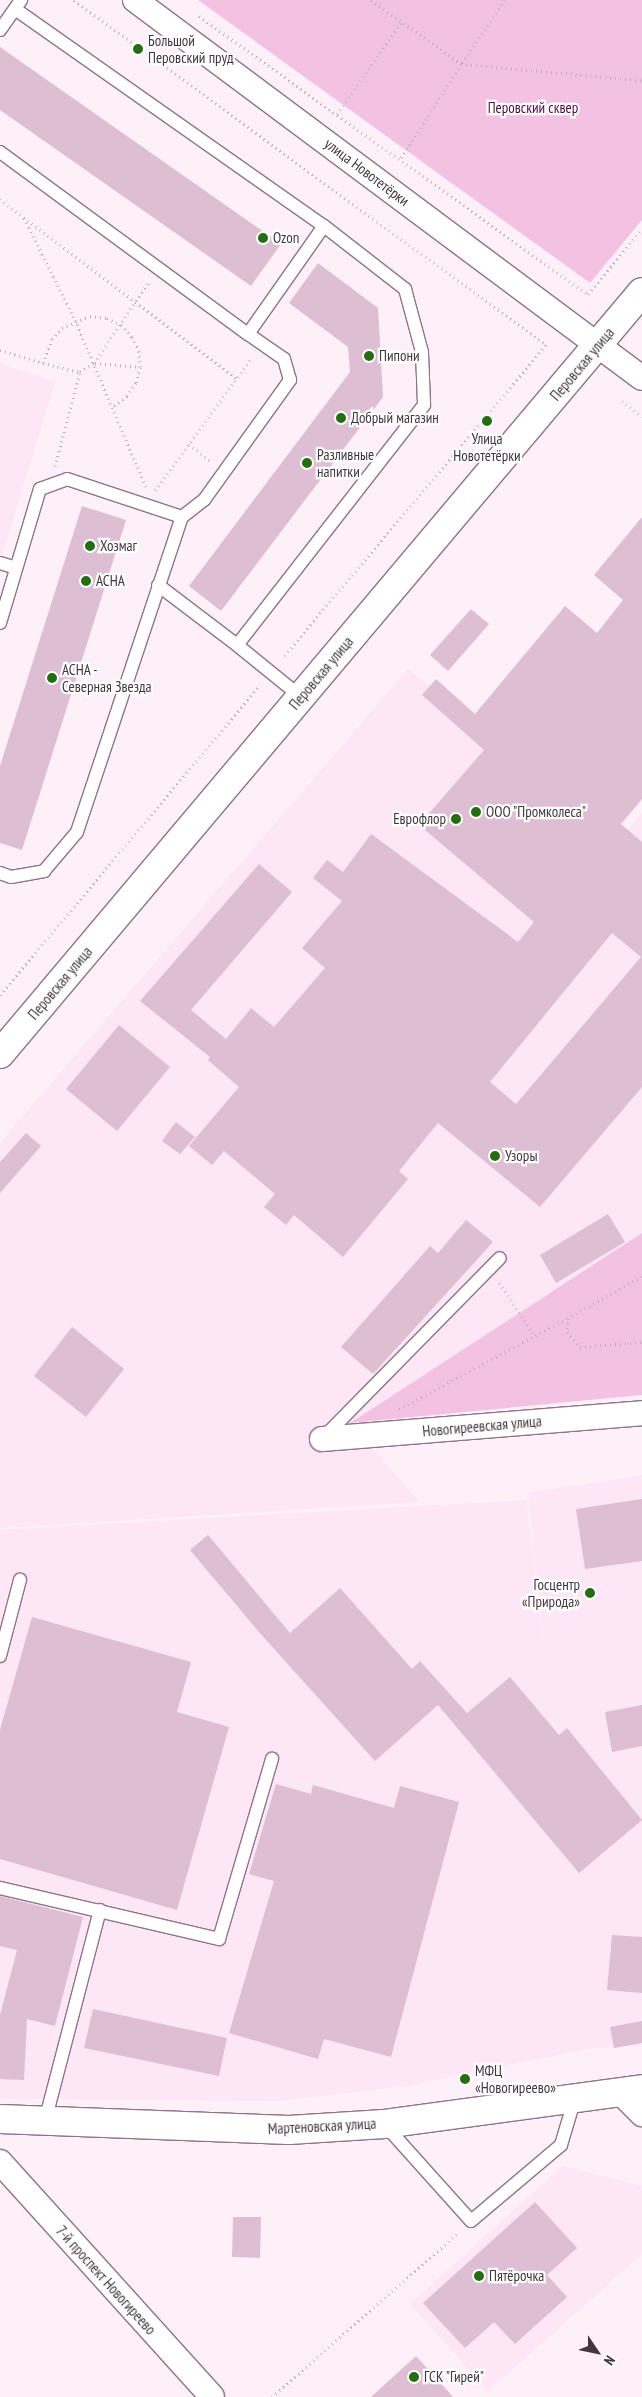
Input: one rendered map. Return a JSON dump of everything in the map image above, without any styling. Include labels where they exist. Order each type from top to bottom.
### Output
[{"type":"main road","name":"Перовская улица","points":[[0,1054],[642,292]]},
{"type":"main road","name":"Мартеновская улица","points":[[0,2119],[289,2130],[384,2124],[632,2091]]},
{"type":"street","name":"улица Новотетёрки","points":[[135,0],[599,344],[642,378]]},
{"type":"street","name":"Новогиреевская улица","points":[[322,1438],[642,1413]]},
{"type":"street","points":[[632,2091],[642,2114]]},
{"type":"street","name":"7-й проспект Новогиреево","points":[[0,2162],[212,2397]]},
{"type":"lane","points":[[0,30],[18,5],[324,226],[405,289],[422,352],[424,405],[237,645]]},
{"type":"lane","points":[[0,152],[284,359],[290,380],[204,500],[182,517],[77,832],[44,871],[11,878],[0,873]]},
{"type":"lane","points":[[248,334],[324,226]]},
{"type":"lane","points":[[0,623],[40,489],[66,479],[182,517]]},
{"type":"lane","points":[[0,563],[16,568]]},
{"type":"lane","points":[[158,585],[301,697]]},
{"type":"lane","points":[[322,1438],[500,1258]]},
{"type":"lane","points":[[0,1656],[20,1580]]},
{"type":"lane","points":[[0,1888],[219,1939],[272,1759]]},
{"type":"lane","points":[[45,2121],[100,1910]]},
{"type":"lane","points":[[384,2124],[471,2221],[561,2144],[575,2098]]},
{"type":"path","points":[[74,0],[546,345]]},
{"type":"path","points":[[372,0],[461,64],[642,80]]},
{"type":"path","points":[[400,160],[461,64],[505,0]]},
{"type":"path","points":[[192,12],[588,294],[642,229]]},
{"type":"path","points":[[336,114],[402,22]]},
{"type":"path","points":[[0,199],[237,379]]},
{"type":"path","points":[[24,218],[75,320],[150,497],[263,343]]},
{"type":"path","points":[[50,485],[80,372],[94,363],[158,268]]},
{"type":"path","points":[[43,363],[52,339],[75,320],[90,316],[106,318],[121,325],[132,337],[138,351],[140,367],[136,383],[126,396],[113,406]]},
{"type":"path","points":[[0,350],[80,372]]},
{"type":"path","points":[[94,363],[140,367]]},
{"type":"path","points":[[622,401],[642,416]]},
{"type":"path","points":[[189,444],[224,472]]},
{"type":"path","points":[[405,1415],[394,1414],[642,1276]]},
{"type":"path","points":[[500,1285],[535,1336]]},
{"type":"path","points":[[568,1318],[566,1332],[580,1347],[642,1342]]},
{"type":"path","points":[[272,2397],[471,2221]]},
{"type":"shaded area","points":[[0,364],[55,382],[0,562]]},
{"type":"shaded area","points":[[408,669],[622,838],[642,813],[642,1233],[350,1422],[419,1502],[0,1528],[0,1143]]},
{"type":"shaded area","points":[[642,1475],[642,2045],[586,2049],[406,2086],[279,2101],[0,2099],[0,1530],[526,1500],[547,1671],[528,1493]]},
{"type":"shaded area","points":[[563,2166],[642,2186],[642,2254],[488,2391],[410,2304]]},
{"type":"green space","name":"Перовский сквер","points":[[198,0],[642,0],[642,220],[590,283]]},
{"type":"green space","points":[[642,1233],[642,1395],[350,1423]]},
{"type":"building","points":[[0,47],[281,244],[251,286],[0,110]]},
{"type":"building","points":[[318,263],[378,308],[383,397],[221,611],[189,586],[350,372],[348,347],[289,303]]},
{"type":"building","points":[[82,506],[126,520],[22,850],[0,843],[0,766]]},
{"type":"building","points":[[642,517],[642,799],[621,824],[642,842],[642,1087],[540,1207],[438,1123],[399,1171],[408,1179],[343,1257],[294,1215],[286,1225],[264,1207],[275,1194],[224,1151],[212,1165],[189,1146],[239,1087],[208,1060],[210,1057],[140,1001],[259,864],[292,892],[191,1010],[226,1039],[251,1008],[274,1027],[325,968],[302,948],[342,901],[313,878],[327,860],[343,872],[371,834],[518,942],[534,922],[419,825],[484,750],[422,695],[436,679],[475,714],[565,606],[597,633],[623,600],[594,575]],"holes":[[[612,933],[641,957],[516,1104],[490,1082]]]},
{"type":"building","points":[[471,609],[489,624],[448,671],[430,655]]},
{"type":"building","points":[[119,1025],[170,1067],[117,1131],[66,1089]]},
{"type":"building","points":[[176,1122],[195,1137],[180,1154],[162,1141]]},
{"type":"building","points":[[26,1133],[41,1146],[0,1193],[0,1162]]},
{"type":"building","points":[[608,1214],[625,1242],[556,1283],[540,1255]]},
{"type":"building","points":[[466,1220],[493,1242],[373,1374],[341,1347],[430,1246],[438,1253]]},
{"type":"building","points":[[72,1327],[124,1369],[86,1417],[34,1376]]},
{"type":"building","points":[[642,1499],[642,1561],[585,1569],[576,1509]]},
{"type":"building","points":[[208,1535],[290,1633],[340,1588],[412,1669],[420,1661],[467,1713],[510,1677],[559,1735],[567,1728],[642,1820],[579,1873],[438,1705],[375,1761],[258,1631],[190,1550]]},
{"type":"building","points":[[32,1617],[191,1662],[177,1712],[229,1727],[177,1910],[0,1859],[0,1730]]},
{"type":"building","points":[[642,1705],[642,1746],[612,1752],[605,1712]]},
{"type":"building","points":[[276,1784],[311,1794],[313,1785],[394,1808],[400,1786],[459,1802],[391,2057],[324,2039],[318,2059],[229,2033],[274,1881],[249,1874]]},
{"type":"building","points":[[0,1896],[83,1917],[55,2026],[27,2019],[24,2080],[0,2079],[0,2015],[17,1950],[0,1946]]},
{"type":"building","points":[[612,1935],[642,1937],[642,1993],[607,1990]]},
{"type":"building","points":[[93,2009],[227,2038],[219,2076],[84,2048]]},
{"type":"building","points":[[642,2021],[642,2043],[614,2048],[610,2027]]},
{"type":"building","points":[[535,2202],[577,2248],[547,2275],[567,2297],[515,2344],[494,2322],[465,2348],[423,2303]]},
{"type":"building","points":[[233,2217],[261,2217],[260,2258],[232,2257]]},
{"type":"building","name":"ГСК \"Гирей\"","points":[[416,2356],[453,2397],[371,2397]]},
{"type":"place","name":"Большой Перовский пруд","points":[[138,49]]},
{"type":"place","name":"Ozon","points":[[263,238]]},
{"type":"place","name":"Пипони","points":[[369,356]]},
{"type":"place","name":"Добрый магазин","points":[[341,418]]},
{"type":"place","name":"Улица Новотетёрки","points":[[487,421]]},
{"type":"place","name":"Разливные напитки","points":[[307,463]]},
{"type":"place","name":"Хозмаг","points":[[90,546]]},
{"type":"place","name":"АСНА","points":[[86,581]]},
{"type":"place","name":"АСНА - Северная Звезда","points":[[52,678]]},
{"type":"place","name":"ООО \"Промколеса\"","points":[[476,812]]},
{"type":"place","name":"Еврофлор","points":[[456,819]]},
{"type":"place","name":"Узоры","points":[[495,1156]]},
{"type":"place","name":"Госцентр «Природа»","points":[[590,1593]]},
{"type":"place","name":"МФЦ «Новогиреево»","points":[[465,2079]]},
{"type":"place","name":"Пятёрочка","points":[[479,2276]]},
{"type":"place","name":"ГСК \"Гирей\"","points":[[414,2377]]}]
